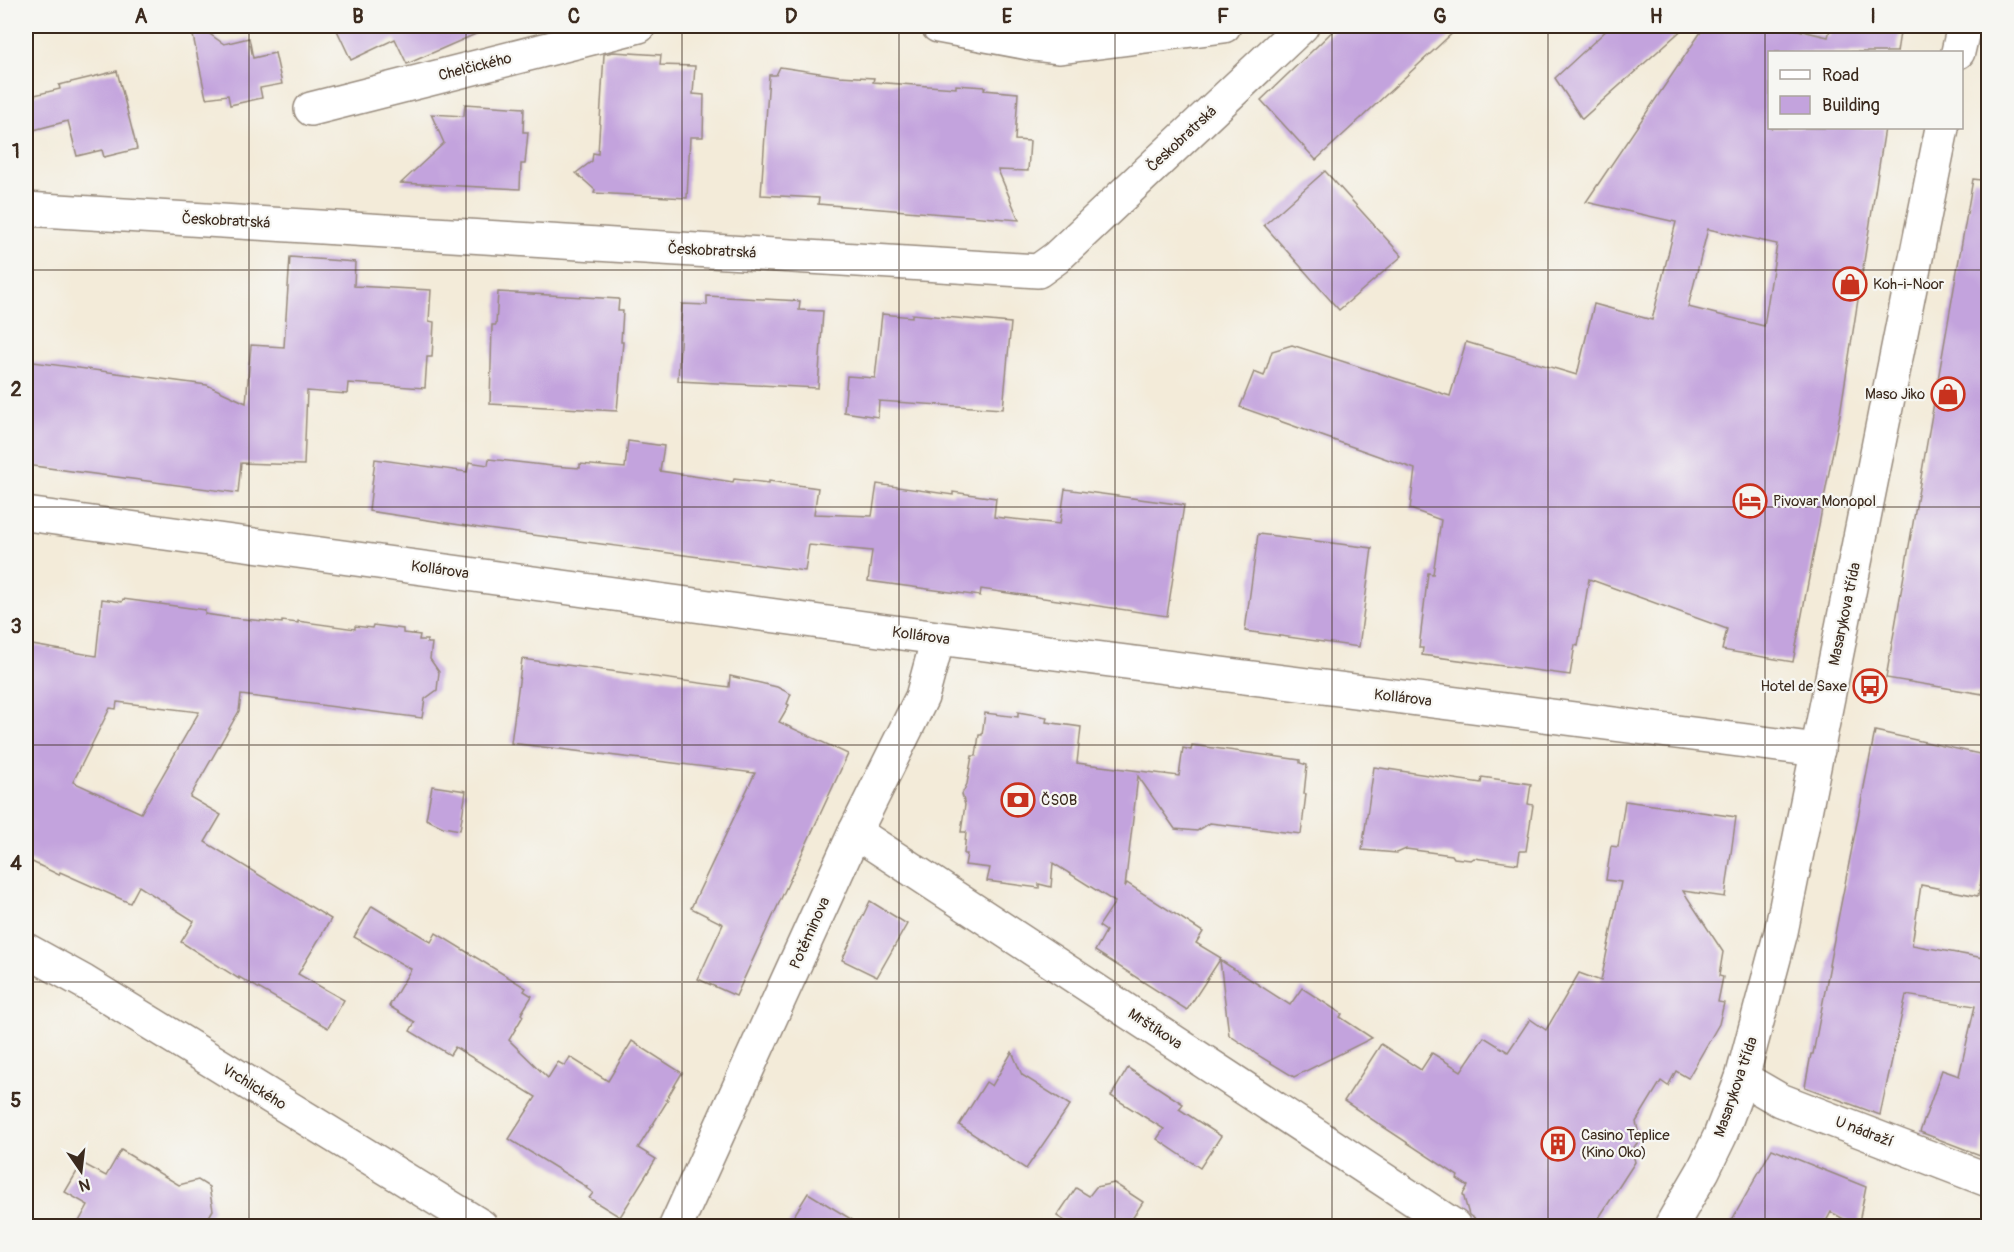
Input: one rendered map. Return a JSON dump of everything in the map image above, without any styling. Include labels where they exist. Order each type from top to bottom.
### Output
[{"type":"street","name":"Chelčického","points":[[311,109],[639,26]]},
{"type":"street","points":[[938,26],[1060,47],[1224,26]]},
{"type":"street","name":"Českobratrská","points":[[26,209],[1038,271],[1056,258],[1302,26]]},
{"type":"street","points":[[1958,51],[1964,26]]},
{"type":"street","name":"Masarykova třída","points":[[1671,1227],[1703,1172],[1720,1136],[1742,1078],[1781,932],[1942,129]]},
{"type":"street","name":"Kollárova","points":[[26,514],[938,638],[1818,750]]},
{"type":"street","name":"Potěminova","points":[[676,1227],[855,832],[922,697],[938,638]]},
{"type":"street","name":"Mrštíkova","points":[[855,832],[1455,1227]]},
{"type":"street","name":"Vrchlického","points":[[26,950],[84,982],[481,1227]]},
{"type":"street","name":"U nádraží","points":[[1742,1078],[1780,1100],[1989,1180]]},
{"type":"building","points":[[191,26],[198,26],[224,44],[249,38],[253,58],[275,53],[282,84],[260,88],[262,98],[230,105],[228,95],[206,98]]},
{"type":"building","points":[[335,26],[494,26],[407,64],[395,39],[351,60]]},
{"type":"building","points":[[1338,26],[1460,26],[1316,160],[1261,100]]},
{"type":"building","points":[[1611,26],[1686,26],[1582,119],[1555,78]]},
{"type":"building","points":[[1705,26],[1781,26],[1828,37],[1831,26],[1901,26],[1897,51],[1768,51],[1768,129],[1885,129],[1840,414],[1793,662],[1722,650],[1727,629],[1589,579],[1578,646],[1575,645],[1570,675],[1422,655],[1423,648],[1419,648],[1428,573],[1433,574],[1441,520],[1410,509],[1415,469],[1240,407],[1254,372],[1264,376],[1272,351],[1292,345],[1450,396],[1466,342],[1577,375],[1594,304],[1652,320],[1676,222],[1586,202]],"holes":[[[1708,229],[1777,244],[1764,326],[1688,307]]]},
{"type":"building","points":[[613,52],[661,55],[660,65],[695,66],[693,94],[704,95],[703,137],[690,137],[687,198],[594,193],[595,190],[576,173],[592,161],[593,153],[598,154],[604,54]]},
{"type":"building","points":[[780,67],[839,76],[874,78],[873,82],[956,88],[956,85],[985,87],[984,90],[1018,93],[1015,140],[1030,141],[1028,171],[998,170],[1019,220],[818,204],[819,198],[761,195],[769,75],[776,75]]},
{"type":"building","points":[[117,71],[137,149],[104,157],[102,150],[77,156],[68,121],[26,132],[26,97],[60,89],[59,85]]},
{"type":"building","points":[[465,104],[524,108],[523,132],[528,132],[525,164],[521,164],[520,189],[401,183],[444,143],[431,114],[464,116]]},
{"type":"building","points":[[1325,171],[1402,256],[1339,310],[1264,225]]},
{"type":"building","points":[[1973,179],[1989,181],[1989,695],[1886,678]]},
{"type":"building","points":[[290,257],[355,262],[354,286],[431,290],[429,321],[434,322],[432,357],[427,357],[425,388],[348,383],[347,394],[307,391],[304,465],[241,463],[238,493],[26,465],[26,361],[207,385],[246,403],[251,345],[284,347]]},
{"type":"building","points":[[498,292],[619,299],[618,311],[623,311],[621,342],[623,342],[617,411],[490,404],[492,325],[496,325]]},
{"type":"building","points":[[707,296],[800,301],[799,310],[823,311],[818,388],[678,381],[682,304],[707,305]]},
{"type":"building","points":[[882,314],[912,317],[912,314],[1011,323],[1003,409],[879,401],[878,417],[844,412],[847,376],[875,378]]},
{"type":"building","points":[[628,441],[664,446],[660,471],[733,482],[734,479],[769,483],[769,481],[818,488],[814,514],[872,516],[877,484],[953,495],[953,492],[996,498],[994,517],[1060,524],[1065,489],[1184,505],[1167,616],[981,589],[980,596],[868,581],[872,551],[809,545],[805,571],[369,511],[375,459],[467,472],[469,462],[488,465],[489,459],[580,468],[580,464],[625,468]]},
{"type":"building","points":[[1258,534],[1372,548],[1359,647],[1245,631]]},
{"type":"building","points":[[102,599],[122,602],[123,599],[205,610],[205,614],[282,623],[282,621],[298,623],[298,621],[355,629],[355,626],[372,628],[373,625],[403,629],[403,633],[420,635],[419,640],[432,643],[430,659],[439,672],[437,690],[425,699],[422,718],[241,695],[239,711],[190,797],[221,815],[205,842],[331,919],[298,974],[344,1000],[328,1028],[239,977],[239,979],[181,942],[194,921],[139,886],[130,903],[60,872],[59,875],[26,859],[26,705],[30,680],[26,680],[26,644],[96,656]],"holes":[[[117,702],[199,712],[141,813],[73,782],[110,708],[116,709]]]},
{"type":"building","points":[[522,659],[729,687],[730,676],[777,687],[791,694],[787,704],[789,705],[779,722],[848,754],[736,996],[698,979],[723,924],[691,908],[755,773],[511,743]]},
{"type":"building","points":[[1018,712],[1047,717],[1046,722],[1081,727],[1077,763],[1179,776],[1183,748],[1191,750],[1192,745],[1300,760],[1300,763],[1307,765],[1301,834],[1210,823],[1197,831],[1175,829],[1138,776],[1125,887],[1127,883],[1203,932],[1196,943],[1221,958],[1187,1010],[1095,951],[1106,931],[1099,926],[1115,902],[1053,863],[1051,887],[1039,884],[1039,888],[987,881],[990,868],[965,865],[966,832],[961,832],[965,805],[962,794],[967,784],[972,756],[976,756],[979,735],[982,735],[985,713],[1018,717]]},
{"type":"building","points":[[1875,731],[1989,756],[1989,840],[1978,896],[1921,885],[1912,945],[1989,959],[1988,1125],[1980,1155],[1920,1132],[1942,1070],[1959,1076],[1975,1006],[1906,995],[1880,1115],[1805,1087]]},
{"type":"building","points":[[1374,767],[1481,783],[1482,777],[1531,784],[1528,804],[1533,805],[1526,851],[1520,851],[1518,864],[1474,858],[1471,860],[1454,858],[1452,855],[1406,849],[1397,853],[1362,850]]},
{"type":"building","points":[[432,786],[466,791],[460,830],[443,827],[426,819]]},
{"type":"building","points":[[1625,801],[1736,817],[1725,897],[1683,891],[1723,952],[1719,976],[1723,977],[1718,1002],[1724,1003],[1719,1024],[1688,1078],[1676,1071],[1668,1086],[1661,1081],[1636,1122],[1640,1139],[1632,1150],[1635,1162],[1593,1227],[1487,1227],[1469,1215],[1463,1194],[1468,1186],[1457,1179],[1458,1176],[1344,1101],[1381,1044],[1421,1070],[1432,1053],[1461,1071],[1484,1037],[1508,1052],[1530,1019],[1546,1030],[1579,973],[1601,981],[1621,882],[1606,880],[1611,846],[1618,847]]},
{"type":"building","points":[[870,901],[907,924],[877,977],[842,960]]},
{"type":"building","points":[[372,906],[431,942],[436,933],[526,988],[524,991],[532,996],[509,1040],[548,1078],[558,1062],[565,1066],[570,1057],[608,1081],[632,1041],[682,1073],[638,1148],[656,1159],[620,1217],[589,1198],[593,1193],[587,1187],[509,1139],[536,1097],[455,1047],[450,1055],[410,1031],[415,1022],[389,1006],[411,969],[354,937]]},
{"type":"building","points":[[1220,960],[1290,1005],[1302,988],[1342,1014],[1340,1017],[1372,1038],[1294,1077],[1229,1035]]},
{"type":"building","points":[[1012,1052],[1022,1075],[1070,1105],[1026,1169],[959,1125],[986,1082],[992,1086]]},
{"type":"building","points":[[1128,1068],[1183,1104],[1179,1109],[1221,1136],[1200,1168],[1157,1139],[1164,1129],[1111,1096]]},
{"type":"building","points":[[1772,1149],[1866,1187],[1858,1227],[1831,1212],[1823,1227],[1728,1227]]},
{"type":"building","points":[[121,1150],[179,1185],[198,1180],[209,1187],[213,1210],[203,1227],[76,1227],[88,1205],[65,1192],[82,1163],[106,1176]]},
{"type":"building","points":[[1114,1183],[1143,1202],[1130,1222],[1137,1227],[1065,1227],[1068,1223],[1057,1216],[1076,1188],[1089,1196],[1096,1187]]},
{"type":"building","points":[[808,1193],[864,1227],[787,1227]]},
{"type":"place","name":"Koh-i-Noor","points":[[1850,284]]},
{"type":"place","name":"Maso Jiko","points":[[1948,394]]},
{"type":"place","name":"Pivovar Monopol","points":[[1750,501]]},
{"type":"place","name":"Hotel de Saxe","points":[[1870,686]]},
{"type":"place","name":"ČSOB","points":[[1018,800]]},
{"type":"place","name":"Casino Teplice (Kino Oko)","points":[[1558,1144]]}]
